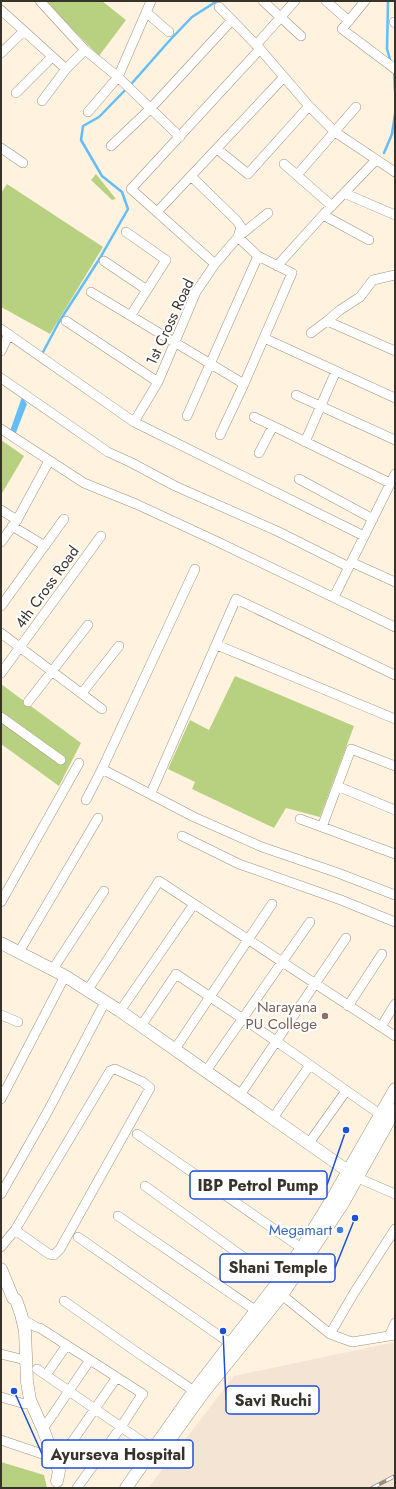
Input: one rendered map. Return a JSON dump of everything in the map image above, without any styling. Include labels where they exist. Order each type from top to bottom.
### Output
[{"type":"main road","points":[[1,943],[53,969],[120,1011],[353,1174]]},
{"type":"main road","points":[[126,1488],[194,1391],[234,1346],[306,1251],[391,1115],[395,1089]]},
{"type":"main road","points":[[1,1269],[13,1298],[16,1300],[22,1319],[25,1331],[27,1382],[30,1400],[59,1471],[59,1486]]},
{"type":"main road","points":[[135,1488],[204,1392],[234,1346],[254,1310],[278,1288]]},
{"type":"main road","points":[[13,1298],[11,1303],[19,1330],[22,1384],[25,1404],[54,1478],[59,1486]]},
{"type":"street","points":[[40,1],[85,50],[118,76],[180,137]]},
{"type":"street","points":[[88,112],[118,76],[151,1]]},
{"type":"street","points":[[263,1],[301,36]]},
{"type":"street","points":[[215,264],[131,189],[180,137],[258,47],[280,17],[295,1]]},
{"type":"street","points":[[326,1],[349,21]]},
{"type":"street","points":[[365,1],[342,29],[392,67]]},
{"type":"street","points":[[219,7],[258,47],[309,106],[335,132],[395,172]]},
{"type":"street","points":[[1,10],[66,69]]},
{"type":"street","points":[[146,12],[169,32]]},
{"type":"street","points":[[111,146],[150,109],[232,20]]},
{"type":"street","points":[[1,53],[24,31]]},
{"type":"street","points":[[42,101],[66,69],[85,50]]},
{"type":"street","points":[[16,93],[52,57]]},
{"type":"street","points":[[157,212],[284,77]]},
{"type":"street","points":[[217,149],[248,174],[309,106]]},
{"type":"street","points":[[297,175],[356,107]]},
{"type":"street","points":[[1,148],[23,164]]},
{"type":"street","points":[[277,266],[376,160]]},
{"type":"street","points":[[284,164],[332,206]]},
{"type":"street","points":[[191,176],[237,221],[241,227],[238,238],[258,256],[292,273],[244,384],[220,435]]},
{"type":"street","points":[[344,193],[395,215]]},
{"type":"street","name":"1st Cross Road","points":[[134,422],[158,382],[196,292],[215,264],[238,238],[268,213]]},
{"type":"street","points":[[323,215],[369,240]]},
{"type":"street","points":[[126,232],[166,260],[131,315]]},
{"type":"street","points":[[187,416],[258,256]]},
{"type":"street","points":[[104,261],[147,290]]},
{"type":"street","points":[[311,333],[340,310],[360,297],[373,280],[395,276]]},
{"type":"street","points":[[92,292],[244,384]]},
{"type":"street","points":[[327,321],[395,351]]},
{"type":"street","points":[[66,322],[158,382]]},
{"type":"street","points":[[1,351],[5,331],[134,422],[364,536]]},
{"type":"street","points":[[264,338],[395,398]]},
{"type":"street","points":[[305,442],[336,371]]},
{"type":"street","points":[[1,378],[108,452],[175,486],[350,565],[394,578]]},
{"type":"street","points":[[296,395],[395,440]]},
{"type":"street","points":[[254,417],[390,483]]},
{"type":"street","points":[[259,453],[273,426]]},
{"type":"street","points":[[1,429],[84,483],[136,504],[210,538],[395,627]]},
{"type":"street","points":[[1,542],[14,523],[49,461]]},
{"type":"street","points":[[334,597],[395,474]]},
{"type":"street","points":[[299,479],[373,519]]},
{"type":"street","points":[[1,510],[14,523],[45,546]]},
{"type":"street","points":[[1,606],[64,519]]},
{"type":"street","name":"4th Cross Road","points":[[1,673],[102,536]]},
{"type":"street","points":[[86,800],[102,769],[195,569]]},
{"type":"street","points":[[150,793],[217,645],[236,599],[395,675]]},
{"type":"street","points":[[28,702],[88,625]]},
{"type":"street","points":[[1,632],[102,709]]},
{"type":"street","points":[[217,645],[395,719]]},
{"type":"street","points":[[82,693],[119,646]]},
{"type":"street","points":[[1,717],[60,760]]},
{"type":"street","points":[[322,827],[351,749],[395,766]]},
{"type":"street","points":[[1,902],[79,763]]},
{"type":"street","points":[[102,769],[194,817],[262,847],[338,873],[395,895]]},
{"type":"street","points":[[337,786],[395,810]]},
{"type":"street","points":[[19,952],[98,818]]},
{"type":"street","points":[[300,819],[395,854]]},
{"type":"street","points":[[182,836],[239,864],[341,900],[395,922]]},
{"type":"street","points":[[88,991],[159,881],[395,1036]]},
{"type":"street","points":[[53,969],[104,891]]},
{"type":"street","points":[[120,1011],[194,904]]},
{"type":"street","points":[[175,1050],[272,904]]},
{"type":"street","points":[[206,1071],[310,922]]},
{"type":"street","points":[[240,1095],[346,938]]},
{"type":"street","points":[[348,1006],[382,954]]},
{"type":"street","points":[[141,1026],[176,974],[276,1041],[346,1091],[391,1115]]},
{"type":"street","points":[[1,1099],[65,976]]},
{"type":"street","points":[[1,1194],[48,1112],[105,1002]]},
{"type":"street","points":[[381,1027],[395,1004]]},
{"type":"street","points":[[1,1015],[18,1022]]},
{"type":"street","points":[[273,1118],[310,1065]]},
{"type":"street","points":[[1,1247],[15,1230],[110,1071],[115,1069],[143,1082],[150,1088],[60,1249],[54,1255],[49,1254],[15,1230]]},
{"type":"street","points":[[309,1143],[346,1091]]},
{"type":"street","points":[[137,1134],[306,1251]]},
{"type":"street","points":[[353,1174],[395,1194]]},
{"type":"street","points":[[145,1186],[278,1288],[330,1334],[352,1342],[392,1336],[395,1323]]},
{"type":"street","points":[[118,1216],[254,1310]]},
{"type":"street","points":[[330,1334],[354,1293],[393,1235]]},
{"type":"street","points":[[78,1237],[234,1346]]},
{"type":"street","points":[[64,1301],[194,1391]]},
{"type":"street","points":[[22,1319],[40,1328],[67,1345],[142,1395],[77,1488]]},
{"type":"street","points":[[46,1375],[67,1345]]},
{"type":"street","points":[[1,1354],[21,1359]]},
{"type":"street","points":[[43,1429],[90,1360]]},
{"type":"street","points":[[37,1370],[153,1449]]},
{"type":"street","points":[[56,1465],[117,1377]]},
{"type":"street","points":[[1,1397],[25,1404]]},
{"type":"street","points":[[1,1440],[45,1455]]},
{"type":"shaded area","points":[[395,1342],[395,1488],[148,1488],[234,1376]]},
{"type":"green space","points":[[45,1],[102,1],[126,20],[99,56]]},
{"type":"green space","points":[[96,174],[116,199],[112,200],[91,180]]},
{"type":"green space","points":[[7,184],[103,247],[50,334],[1,307],[1,193]]},
{"type":"green space","points":[[1,440],[24,456],[1,495]]},
{"type":"green space","points":[[235,676],[354,726],[320,817],[286,808],[274,828],[192,789],[195,782],[168,769],[190,720],[209,730]]},
{"type":"green space","points":[[1,684],[81,743],[59,786],[1,744]]},
{"type":"green space","points":[[1,1462],[44,1475],[47,1488],[1,1488]]},
{"type":"water","points":[[22,397],[27,404],[15,435],[10,431]]},
{"type":"waterway","points":[[42,354],[59,322],[100,258],[128,209],[122,192],[102,176],[81,140],[83,126],[99,117],[192,17],[217,1]]},
{"type":"waterway","points":[[388,1],[387,49],[391,63]]},
{"type":"waterway","points":[[394,71],[395,91]]},
{"type":"waterway","points":[[384,153],[392,134],[395,114]]},
{"type":"railway","points":[[372,1488],[395,1476]]},
{"type":"place","name":"Narayana PU College","points":[[325,1016]]},
{"type":"place","name":"IBP Petrol Pump","points":[[346,1130]]},
{"type":"place","name":"Shani Temple","points":[[355,1218]]},
{"type":"place","name":"Megamart","points":[[340,1230]]},
{"type":"place","name":"Savi Ruchi","points":[[223,1331]]},
{"type":"place","name":"Ayurseva Hospital","points":[[14,1391]]}]
